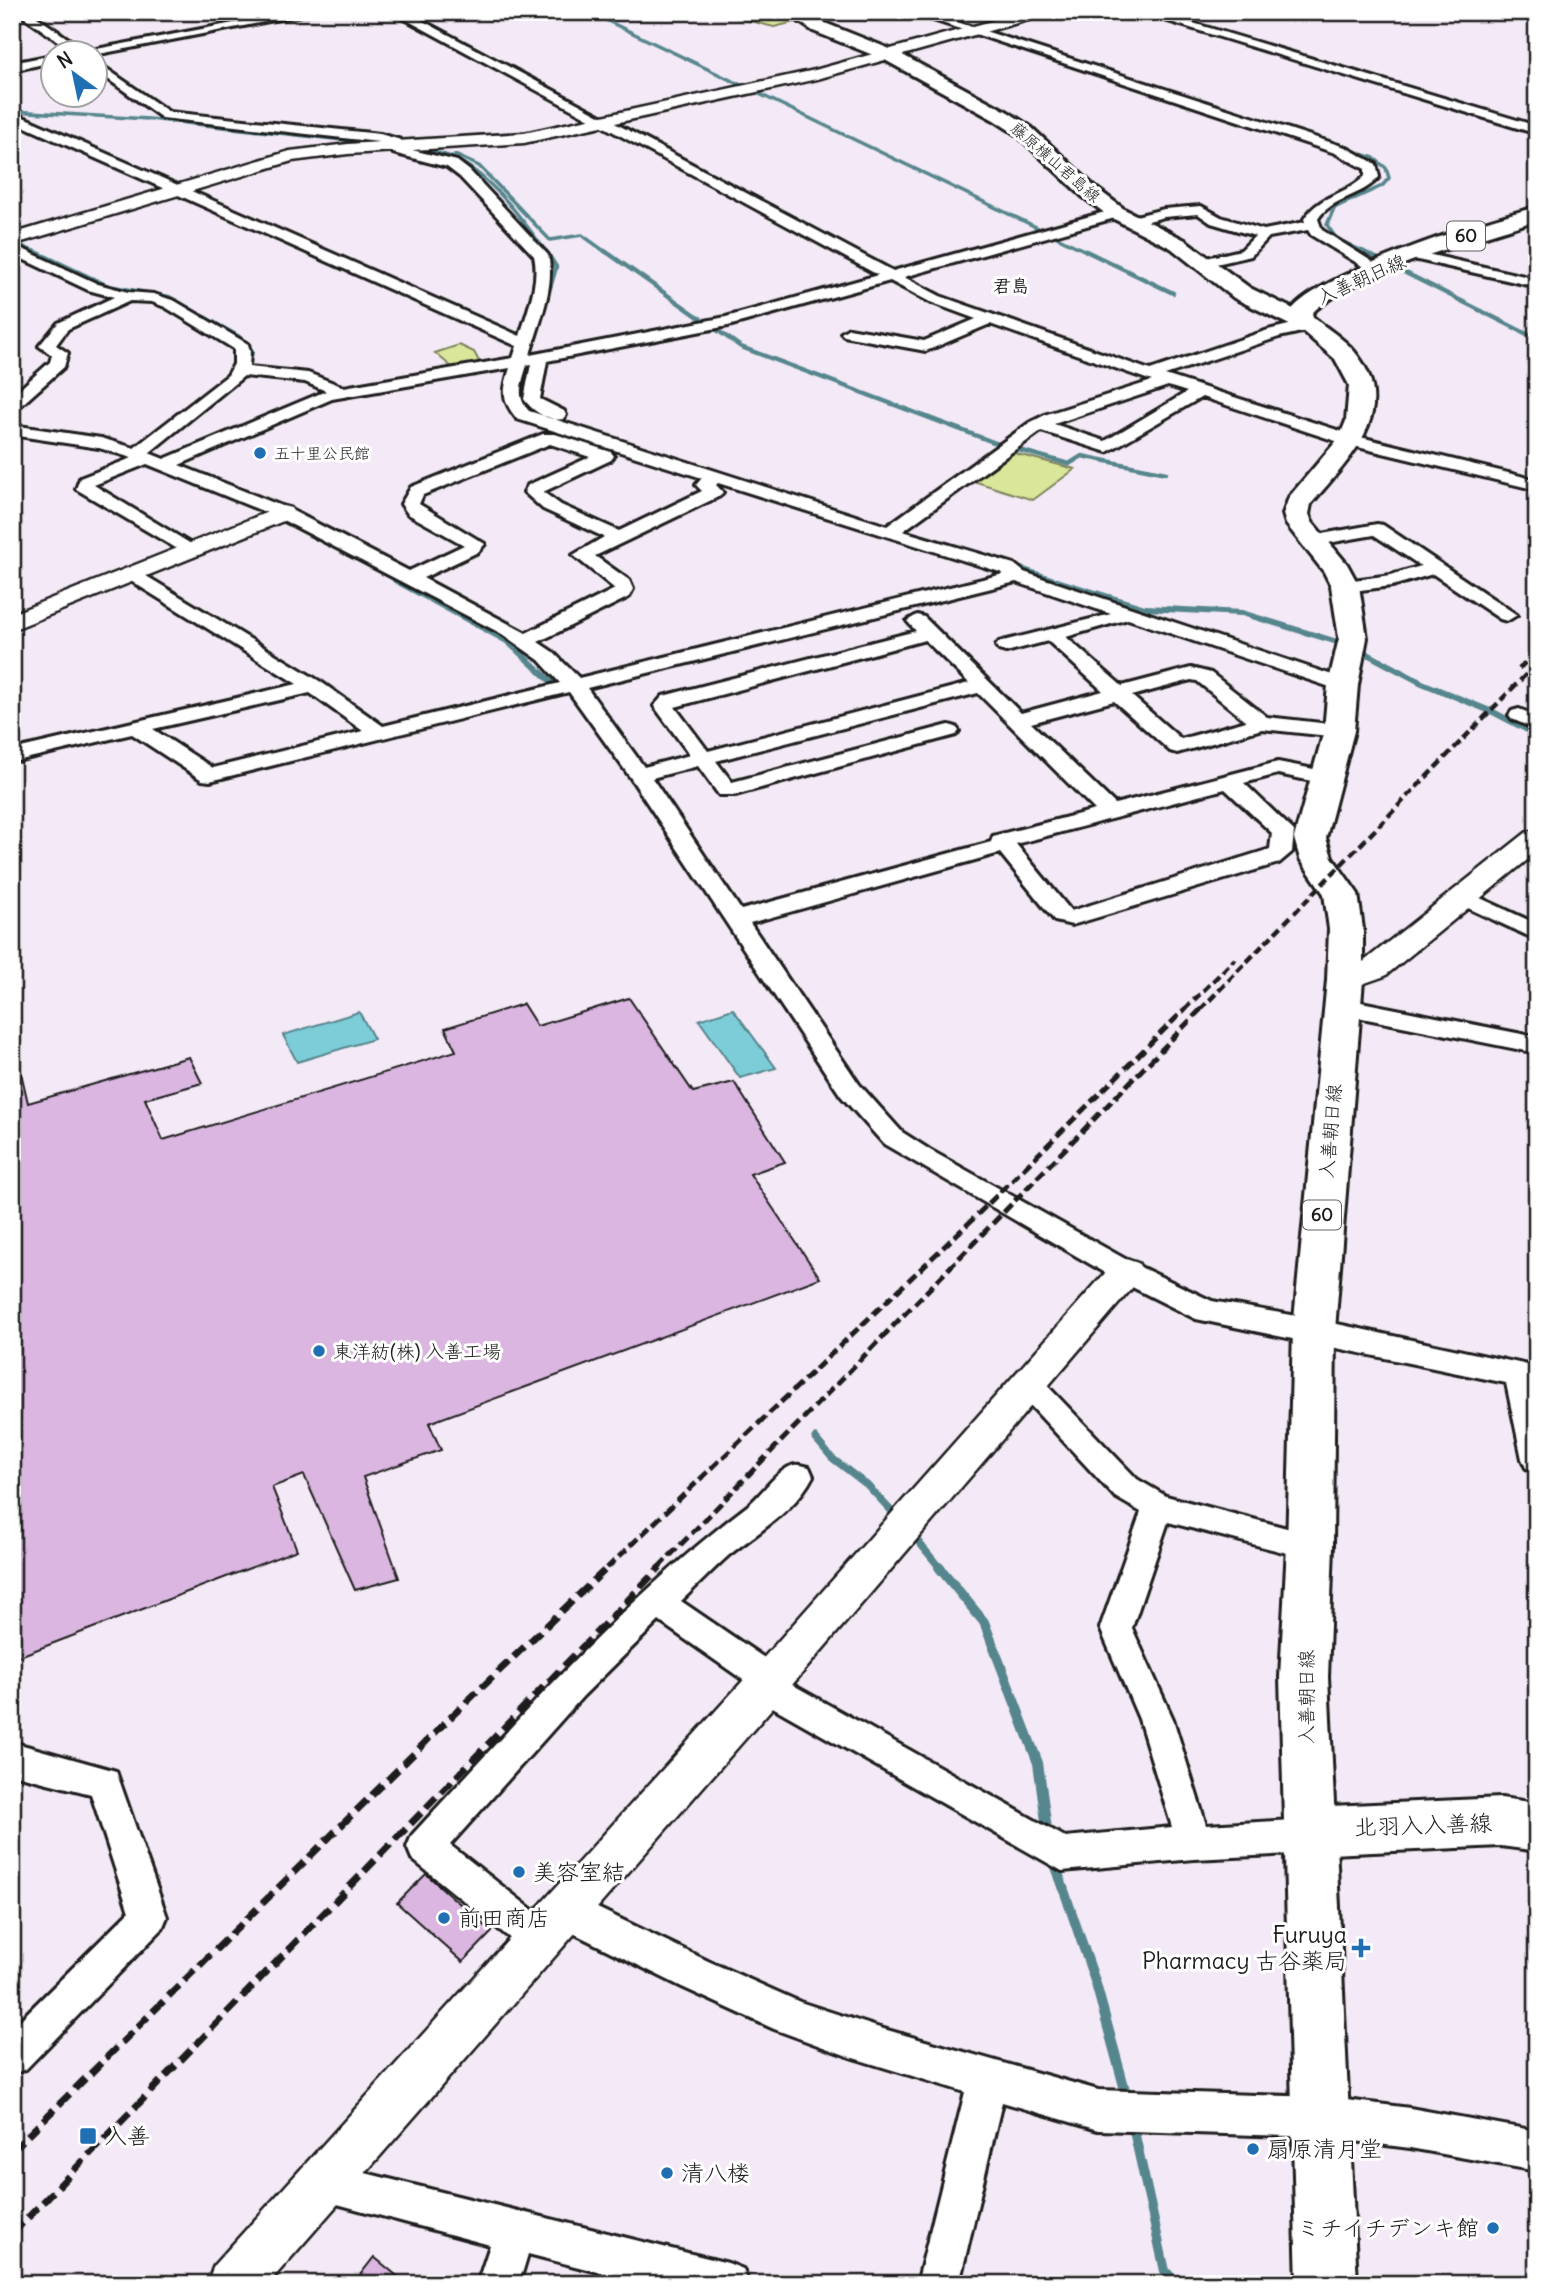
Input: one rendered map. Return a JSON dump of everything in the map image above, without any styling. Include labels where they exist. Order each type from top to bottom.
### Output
[{"type":"main road","name":"藤原横山君島線","points":[[793,12],[819,27],[889,55],[1024,131],[1089,192],[1125,217],[1178,244],[1242,293],[1310,326]]},
{"type":"main road","name":"入善朝日線","points":[[1327,2284],[1304,1677],[1310,1546],[1314,1329],[1343,993],[1346,929],[1341,894],[1331,876],[1316,859],[1310,838],[1339,731],[1343,685],[1353,638],[1345,586],[1337,570],[1299,524],[1296,514],[1298,503],[1351,440],[1356,428],[1361,385],[1345,355],[1302,319],[1300,312],[1303,306],[1396,262],[1537,213]]},
{"type":"main road","name":"北羽入入善線","points":[[1309,1831],[1501,1822],[1537,1827]]},
{"type":"street","points":[[22,12],[60,38]]},
{"type":"street","points":[[108,49],[311,12]]},
{"type":"street","points":[[397,12],[935,299],[1088,355],[1351,440],[1537,485]]},
{"type":"street","points":[[914,12],[1340,150],[1371,167],[1372,177],[1368,183],[1334,197],[1314,211],[1311,219],[1316,232],[1396,262],[1537,283]]},
{"type":"street","points":[[987,12],[1012,20]]},
{"type":"street","points":[[12,240],[290,156],[327,150],[483,144],[524,138],[889,55],[1041,12]]},
{"type":"street","points":[[1143,12],[1537,130]]},
{"type":"street","points":[[12,67],[38,62]]},
{"type":"street","points":[[108,73],[166,115],[355,134],[388,140],[398,146],[398,150],[452,164],[465,174],[541,255],[544,267],[539,295],[523,342],[511,392],[514,405],[523,415],[896,528],[1007,568],[1017,576],[1343,685]]},
{"type":"street","points":[[12,116],[523,342]]},
{"type":"street","points":[[164,465],[326,396],[727,321],[889,275],[1125,217],[1201,210],[1216,220],[1264,234],[1313,225]]},
{"type":"street","points":[[1203,263],[1246,253],[1264,234]]},
{"type":"street","points":[[12,248],[93,287],[128,296],[154,298],[170,304],[242,346],[240,371],[142,456],[86,482],[85,489],[192,550]]},
{"type":"street","points":[[12,405],[58,364],[60,353],[47,346],[63,326],[128,296]]},
{"type":"street","points":[[849,332],[883,341],[926,346],[990,319]]},
{"type":"street","points":[[896,528],[1053,418],[1159,378],[1175,363],[1214,353],[1282,329],[1310,326]]},
{"type":"street","points":[[540,358],[531,392],[537,406],[720,473]]},
{"type":"street","points":[[240,371],[308,378],[342,392]]},
{"type":"street","points":[[19,376],[42,379]]},
{"type":"street","points":[[1040,425],[1107,447],[1199,392]]},
{"type":"street","points":[[17,434],[102,443],[142,456],[283,513],[509,630],[546,656],[575,686],[639,775],[849,1090],[893,1138],[1126,1272],[1206,1311],[1314,1329],[1528,1376],[1537,1459]]},
{"type":"street","points":[[410,577],[472,548],[475,544],[414,510],[410,504],[417,491],[549,438],[605,456],[534,489],[533,492],[547,506],[617,537]]},
{"type":"street","points":[[524,641],[622,593],[622,584],[582,555],[713,492],[705,485],[720,473]]},
{"type":"street","points":[[12,623],[283,513]]},
{"type":"street","points":[[1311,541],[1377,528],[1507,615]]},
{"type":"street","points":[[1345,586],[1392,580],[1436,568]]},
{"type":"street","points":[[133,574],[314,686],[381,734]]},
{"type":"street","points":[[135,727],[211,775],[1017,576]]},
{"type":"street","points":[[901,605],[1111,813]]},
{"type":"street","points":[[1006,646],[1117,618],[1126,612]]},
{"type":"street","points":[[929,633],[670,699],[664,706],[727,790],[949,731]]},
{"type":"street","points":[[1052,634],[1177,747],[1261,723],[1339,731]]},
{"type":"street","points":[[1017,720],[1191,674],[1204,677],[1261,723]]},
{"type":"street","points":[[12,756],[314,686]]},
{"type":"street","points":[[639,775],[982,686]]},
{"type":"street","points":[[1230,782],[1283,831],[1281,852],[1271,858],[1072,918],[1063,916],[1001,841],[1278,768],[1326,778]]},
{"type":"street","points":[[1343,993],[1537,838]]},
{"type":"street","points":[[736,919],[1005,845]]},
{"type":"street","points":[[1465,898],[1537,933]]},
{"type":"street","points":[[1343,993],[1537,1045]]},
{"type":"street","points":[[233,2284],[767,1683],[1126,1272]]},
{"type":"street","points":[[1028,1384],[1126,1488],[1158,1507],[1310,1546]]},
{"type":"street","points":[[799,1476],[763,1512],[718,1546],[657,1602],[571,1686],[425,1847],[553,1925],[673,1964],[776,2010],[865,2042],[988,2080],[1098,2110],[1321,2118],[1410,2128],[1537,2151]]},
{"type":"street","points":[[1158,1507],[1116,1628],[1156,1719],[1194,1842]]},
{"type":"street","points":[[657,1602],[767,1683],[1062,1854],[1194,1842],[1293,1837],[1309,1831]]},
{"type":"street","points":[[12,1758],[104,1782],[149,1917],[12,2055]]},
{"type":"street","points":[[938,2284],[988,2080]]},
{"type":"street","points":[[325,2183],[728,2284]]},
{"type":"street","points":[[498,2284],[515,2230]]},
{"type":"green space","points":[[715,12],[785,12],[799,21],[774,27]]},
{"type":"green space","points":[[459,345],[474,352],[481,365],[454,369],[435,353]]},
{"type":"green space","points":[[1010,452],[1075,469],[1033,500],[970,480]]},
{"type":"water","points":[[733,1009],[776,1068],[740,1078],[699,1020]]},
{"type":"water","points":[[359,1012],[374,1039],[297,1062],[283,1035]]},
{"type":"building","name":"東洋紡(株) 入善工場","points":[[629,998],[693,1092],[734,1082],[785,1162],[750,1174],[820,1278],[429,1423],[441,1450],[363,1477],[399,1578],[355,1590],[304,1475],[272,1487],[297,1550],[12,1659],[12,1065],[19,1064],[28,1103],[189,1057],[202,1083],[145,1099],[163,1140],[456,1051],[445,1028],[523,1004],[537,1026]]},
{"type":"building","name":"前田商店","points":[[426,1874],[492,1932],[463,1962],[397,1903]]},
{"type":"building","points":[[374,2257],[407,2284],[353,2284]]},
{"type":"waterway","points":[[589,12],[1090,253]]},
{"type":"waterway","points":[[931,12],[1374,158],[1386,168],[1389,178],[1382,186],[1334,208],[1327,225],[1336,238],[1362,251]]},
{"type":"waterway","points":[[12,111],[149,119],[380,144]]},
{"type":"waterway","points":[[433,149],[515,143]]},
{"type":"waterway","points":[[405,148],[442,154],[468,166],[494,187],[547,253]]},
{"type":"waterway","points":[[455,155],[479,166],[550,240],[582,235],[607,253]]},
{"type":"waterway","points":[[12,241],[37,253]]},
{"type":"waterway","points":[[34,251],[108,286],[169,297],[239,337],[252,352],[246,373]]},
{"type":"waterway","points":[[546,251],[556,267],[519,394],[530,409],[573,425]]},
{"type":"waterway","points":[[605,251],[741,347],[1001,445],[1069,464],[1082,456],[1166,473]]},
{"type":"waterway","points":[[1086,251],[1173,293]]},
{"type":"waterway","points":[[1362,251],[1366,253]]},
{"type":"waterway","points":[[1362,251],[1537,339]]},
{"type":"waterway","points":[[149,458],[149,466],[183,478]]},
{"type":"waterway","points":[[226,496],[273,516]]},
{"type":"waterway","points":[[352,556],[398,581]]},
{"type":"waterway","points":[[1011,565],[1059,581]]},
{"type":"waterway","points":[[395,580],[507,641],[557,687]]},
{"type":"waterway","points":[[1054,580],[1145,608],[1242,613],[1344,644]]},
{"type":"waterway","points":[[1358,649],[1422,683],[1495,713],[1537,735]]},
{"type":"waterway","points":[[815,1438],[832,1458],[867,1485],[897,1517]]},
{"type":"waterway","points":[[912,1534],[940,1568]]},
{"type":"waterway","points":[[939,1567],[984,1622],[1038,1763],[1048,1836]]},
{"type":"waterway","points":[[1054,1861],[1096,1984],[1127,2097]]},
{"type":"waterway","points":[[1132,2122],[1165,2271],[1177,2284]]},
{"type":"railway","points":[[1519,669],[1537,650]]},
{"type":"railway","points":[[1200,1010],[1537,663]]},
{"type":"railway","points":[[1186,1008],[1235,959]]},
{"type":"railway","points":[[607,1568],[974,1218],[1186,1008]]},
{"type":"railway","points":[[658,1568],[1202,1008]]},
{"type":"railway","points":[[12,2151],[454,1714],[608,1567]]},
{"type":"railway","points":[[12,2234],[660,1567]]},
{"type":"place","name":"五十里公民館","points":[[260,453]]},
{"type":"place","name":"東洋紡(株) 入善工場","points":[[319,1351]]},
{"type":"place","name":"美容室結","points":[[519,1872]]},
{"type":"place","name":"前田商店","points":[[444,1918]]},
{"type":"place","name":"Furuya Pharmacy 古谷薬局","points":[[1361,1948]]},
{"type":"place","name":"入善","points":[[88,2136]]},
{"type":"place","name":"扇原清月堂","points":[[1253,2149]]},
{"type":"place","name":"清八楼","points":[[667,2173]]},
{"type":"place","name":"ミチイチデンキ館","points":[[1493,2228]]},
{"type":"district","name":"君島","points":[[1011,286]]}]
